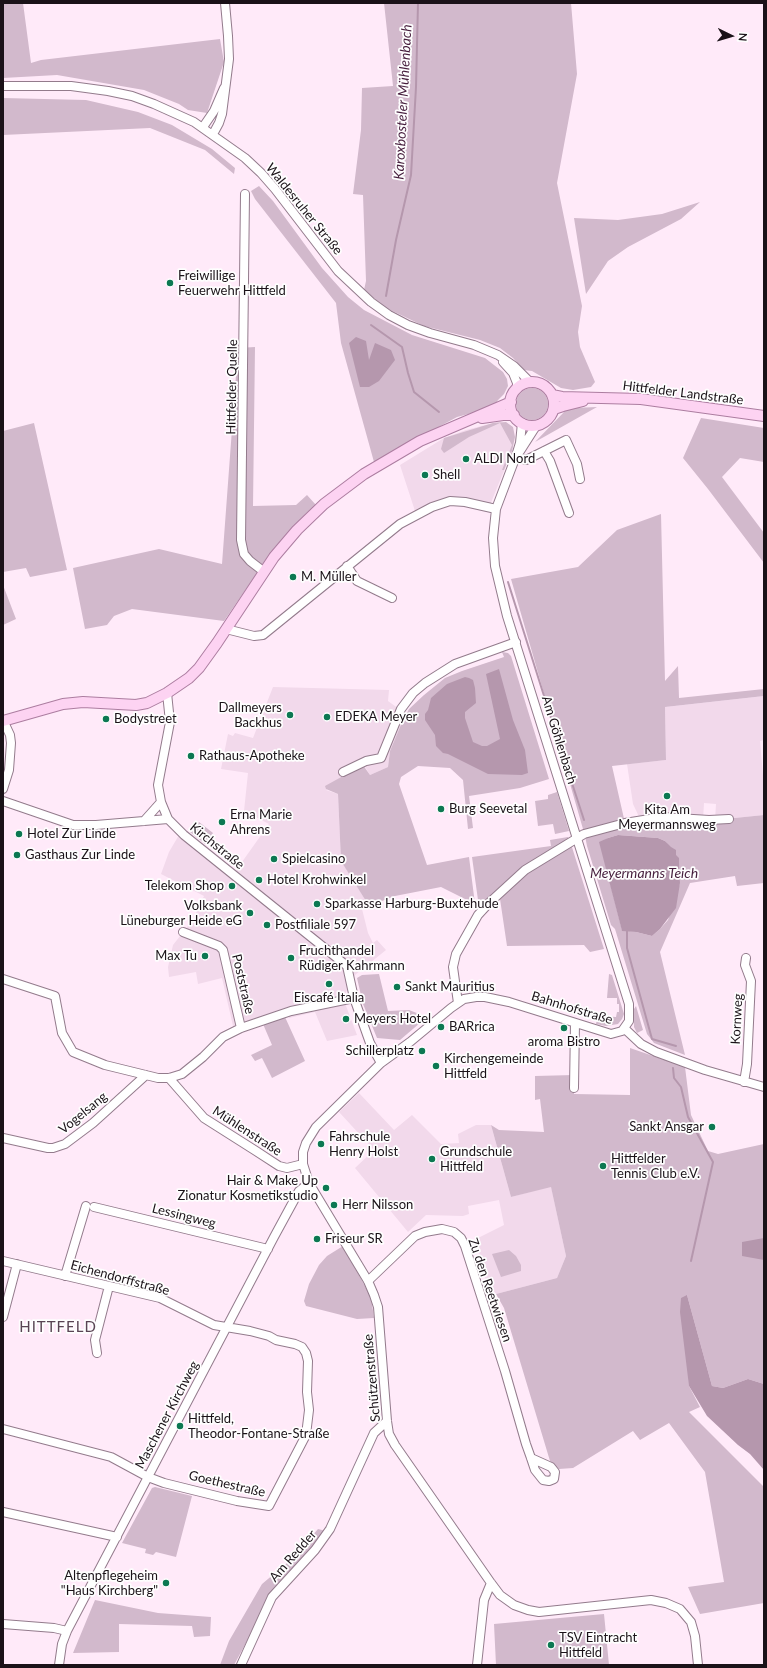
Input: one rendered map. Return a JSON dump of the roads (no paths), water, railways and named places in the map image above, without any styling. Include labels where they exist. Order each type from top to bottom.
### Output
[{"type":"main road","points":[[532,383],[544,386],[552,395],[554,402],[554,409],[548,420],[536,426],[522,423],[514,415],[511,402],[517,389],[526,384],[532,383]]},
{"type":"main road","name":"Hittfelder Landstraße","points":[[552,395],[641,399],[764,416]]},
{"type":"main road","name":"Hittfelder Landstraße","points":[[554,409],[599,398]]},
{"type":"main road","points":[[3,721],[63,704],[84,702],[136,705],[147,703],[167,693],[189,678],[199,668],[263,571],[284,544],[309,517],[344,488],[420,440],[511,402]]},
{"type":"main road","points":[[464,421],[503,415],[514,415]]},
{"type":"street","points":[[213,134],[222,114],[229,59],[225,3]]},
{"type":"street","name":"Waldesruher Straße","points":[[3,86],[71,86],[108,91],[132,96],[154,104],[174,112],[203,127],[245,158],[261,173],[338,271],[371,302],[388,315],[408,325],[487,350],[507,360],[532,383]]},
{"type":"street","points":[[203,127],[214,111],[225,86]]},
{"type":"street","name":"Hittfelder Quelle","points":[[245,194],[241,540],[244,554],[250,561],[263,571]]},
{"type":"street","name":"Waldesruher Straße","points":[[487,350],[504,363],[513,373],[517,389]]},
{"type":"street","name":"Am Göhlenbach","points":[[522,423],[520,443],[496,509],[493,538],[495,566],[504,606],[629,1004],[630,1016],[625,1029]]},
{"type":"street","name":"Am Göhlenbach","points":[[516,456],[536,426]]},
{"type":"street","points":[[516,456],[526,460],[566,440],[577,464],[580,479]]},
{"type":"street","points":[[544,451],[550,461],[569,513]]},
{"type":"street","points":[[226,629],[254,636],[263,635],[400,524],[432,507],[450,501],[465,502],[496,509]]},
{"type":"street","points":[[347,566],[357,581],[392,598]]},
{"type":"street","points":[[343,772],[366,760],[381,758],[401,709],[414,693],[424,684],[455,664],[516,642]]},
{"type":"street","name":"Kirchstraße","points":[[167,693],[170,722],[158,785],[161,802],[168,819],[184,835],[347,966],[354,998],[370,1043],[380,1063]]},
{"type":"street","points":[[3,721],[10,735],[11,743],[9,770],[3,789]]},
{"type":"street","points":[[3,801],[74,825],[96,825],[168,819]]},
{"type":"street","points":[[144,821],[161,802]]},
{"type":"street","points":[[458,1003],[453,967],[454,960],[478,915],[519,874],[584,834],[625,823],[662,817],[708,820],[729,819]]},
{"type":"street","name":"Poststraße","points":[[183,932],[219,946],[225,957],[241,1028]]},
{"type":"street","name":"Kornweg","points":[[744,1082],[747,1064],[751,981],[745,965],[746,958]]},
{"type":"street","points":[[3,979],[55,996],[62,1033],[73,1052],[105,1065],[158,1078],[169,1078],[185,1072],[223,1037],[241,1028],[291,1011],[354,998]]},
{"type":"street","name":"Bahnhofstraße","points":[[303,1164],[303,1152],[306,1143],[316,1127],[380,1063],[410,1042],[458,1003],[470,998],[489,998],[509,1002],[611,1034],[619,1033],[625,1029],[641,1044],[656,1052],[744,1082],[764,1087]]},
{"type":"street","points":[[574,1088],[575,1023]]},
{"type":"street","name":"Vogelsang","points":[[3,1138],[42,1147],[53,1148],[65,1144],[93,1123],[146,1075]]},
{"type":"street","name":"Mühlenstraße","points":[[169,1078],[204,1118],[279,1166],[287,1168],[303,1164]]},
{"type":"street","name":"Schützenstraße","points":[[303,1164],[309,1183],[368,1281],[378,1307],[387,1421],[390,1434],[395,1445],[500,1595],[514,1605],[535,1611],[652,1600],[666,1603],[680,1609],[691,1622],[695,1636],[698,1665]]},
{"type":"street","name":"Maschener Kirchweg","points":[[59,1665],[62,1644],[67,1632],[299,1191],[309,1183]]},
{"type":"street","name":"Lessingweg","points":[[65,1276],[90,1207],[268,1249]]},
{"type":"street","name":"Zu den Reetwiesen","points":[[368,1281],[415,1236],[433,1230],[442,1229],[454,1232],[461,1238],[465,1246],[531,1458]]},
{"type":"street","name":"Eichendorffstraße","points":[[3,1261],[160,1298],[214,1325],[227,1328]]},
{"type":"street","points":[[3,1317],[17,1264]]},
{"type":"street","points":[[97,1353],[95,1340],[109,1286]]},
{"type":"street","name":"Goethestraße","points":[[148,1477],[164,1483],[269,1506],[306,1435],[309,1422],[308,1361],[306,1353],[302,1347],[295,1344],[276,1340],[250,1331],[227,1328]]},
{"type":"street","name":"Am Redder","points":[[241,1665],[272,1597],[315,1550],[330,1529],[374,1433],[387,1421]]},
{"type":"street","points":[[3,1429],[111,1457],[148,1477]]},
{"type":"street","points":[[3,1512],[117,1537]]},
{"type":"street","points":[[477,1665],[484,1600],[491,1583]]},
{"type":"street","points":[[3,1624],[54,1628],[67,1632]]},
{"type":"water","points":[[356,337],[366,341],[369,360],[375,343],[391,350],[395,360],[379,381],[369,387],[360,387],[349,343]]},
{"type":"water","points":[[499,669],[513,720],[525,750],[528,773],[522,775],[488,774],[448,754],[443,753],[436,746],[435,735],[425,720],[425,714],[428,710],[431,698],[447,684],[465,677],[469,678],[473,680],[476,703],[465,712],[465,718],[473,742],[482,746],[487,746],[500,739],[486,674]]},
{"type":"water","name":"Meyermanns Teich","points":[[618,835],[658,838],[665,841],[676,850],[676,855],[679,858],[680,883],[676,908],[660,929],[652,936],[636,932],[622,931],[599,842]]},
{"type":"water","points":[[764,1238],[764,1260],[742,1256],[742,1242]]},
{"type":"water","points":[[687,1295],[712,1386],[723,1388],[748,1379],[764,1384],[764,1470],[750,1454],[738,1445],[707,1416],[689,1386],[680,1312],[681,1298]]},
{"type":"waterway","name":"Karoxbosteler Mühlenbach","points":[[386,296],[396,240],[411,175],[416,87],[418,3]]},
{"type":"waterway","name":"Karoxbosteler Mühlenbach","points":[[371,325],[402,347],[414,392],[439,412]]},
{"type":"waterway","name":"Karoxbosteler Mühlenbach","points":[[508,582],[551,718]]},
{"type":"waterway","name":"Karoxbosteler Mühlenbach","points":[[556,734],[584,820]]},
{"type":"waterway","name":"Karoxbosteler Mühlenbach","points":[[627,929],[627,948],[652,1039],[676,1046]]},
{"type":"waterway","name":"Karoxbosteler Mühlenbach","points":[[673,1068],[674,1078],[681,1087],[688,1117],[713,1162],[691,1261]]},
{"type":"place","name":"Freiwillige Feuerwehr Hittfeld","points":[[170,283]]},
{"type":"place","name":"ALDI Nord","points":[[466,459]]},
{"type":"place","name":"Shell","points":[[425,475]]},
{"type":"place","name":"M. Müller","points":[[293,577]]},
{"type":"place","name":"Dallmeyers Backhus","points":[[290,715]]},
{"type":"place","name":"EDEKA Meyer","points":[[327,717]]},
{"type":"place","name":"Bodystreet","points":[[106,719]]},
{"type":"place","name":"Rathaus-Apotheke","points":[[191,756]]},
{"type":"place","name":"Kita Am Meyermannsweg","points":[[667,796]]},
{"type":"place","name":"Burg Seevetal","points":[[441,809]]},
{"type":"place","name":"Erna Marie Ahrens","points":[[222,822]]},
{"type":"place","name":"Hotel Zur Linde","points":[[19,834]]},
{"type":"place","name":"Gasthaus Zur Linde","points":[[17,855]]},
{"type":"place","name":"Spielcasino","points":[[274,859]]},
{"type":"place","name":"Hotel Krohwinkel","points":[[259,880]]},
{"type":"place","name":"Telekom Shop","points":[[232,886]]},
{"type":"place","name":"Sparkasse Harburg-Buxtehude","points":[[317,904]]},
{"type":"place","name":"Volksbank Lüneburger Heide eG","points":[[250,913]]},
{"type":"place","name":"Postfiliale 597","points":[[267,925]]},
{"type":"place","name":"Max Tu","points":[[205,956]]},
{"type":"place","name":"Fruchthandel Rüdiger Kahrmann","points":[[291,958]]},
{"type":"place","name":"Eiscafé Italia","points":[[329,984]]},
{"type":"place","name":"Sankt Mauritius","points":[[397,987]]},
{"type":"place","name":"Meyers Hotel","points":[[346,1019]]},
{"type":"place","name":"BARrica","points":[[441,1027]]},
{"type":"place","name":"aroma Bistro","points":[[564,1028]]},
{"type":"place","name":"Schillerplatz","points":[[422,1051]]},
{"type":"place","name":"Kirchengemeinde Hittfeld","points":[[436,1066]]},
{"type":"place","name":"Sankt Ansgar","points":[[712,1127]]},
{"type":"place","name":"Fahrschule Henry Holst","points":[[321,1144]]},
{"type":"place","name":"Grundschule Hittfeld","points":[[432,1159]]},
{"type":"place","name":"Hittfelder Tennis Club e.V.","points":[[603,1166]]},
{"type":"place","name":"Hair & Make Up Zionatur Kosmetikstudio","points":[[326,1188]]},
{"type":"place","name":"Herr Nilsson","points":[[334,1205]]},
{"type":"place","name":"Friseur SR","points":[[317,1239]]},
{"type":"place","name":"Hittfeld, Theodor-Fontane-Straße","points":[[180,1426]]},
{"type":"place","name":"Altenpflegeheim \"Haus Kirchberg\"","points":[[166,1583]]},
{"type":"place","name":"TSV Eintracht Hittfeld","points":[[551,1645]]},
{"type":"district","name":"HITTFELD","points":[[58,1327]]}]
